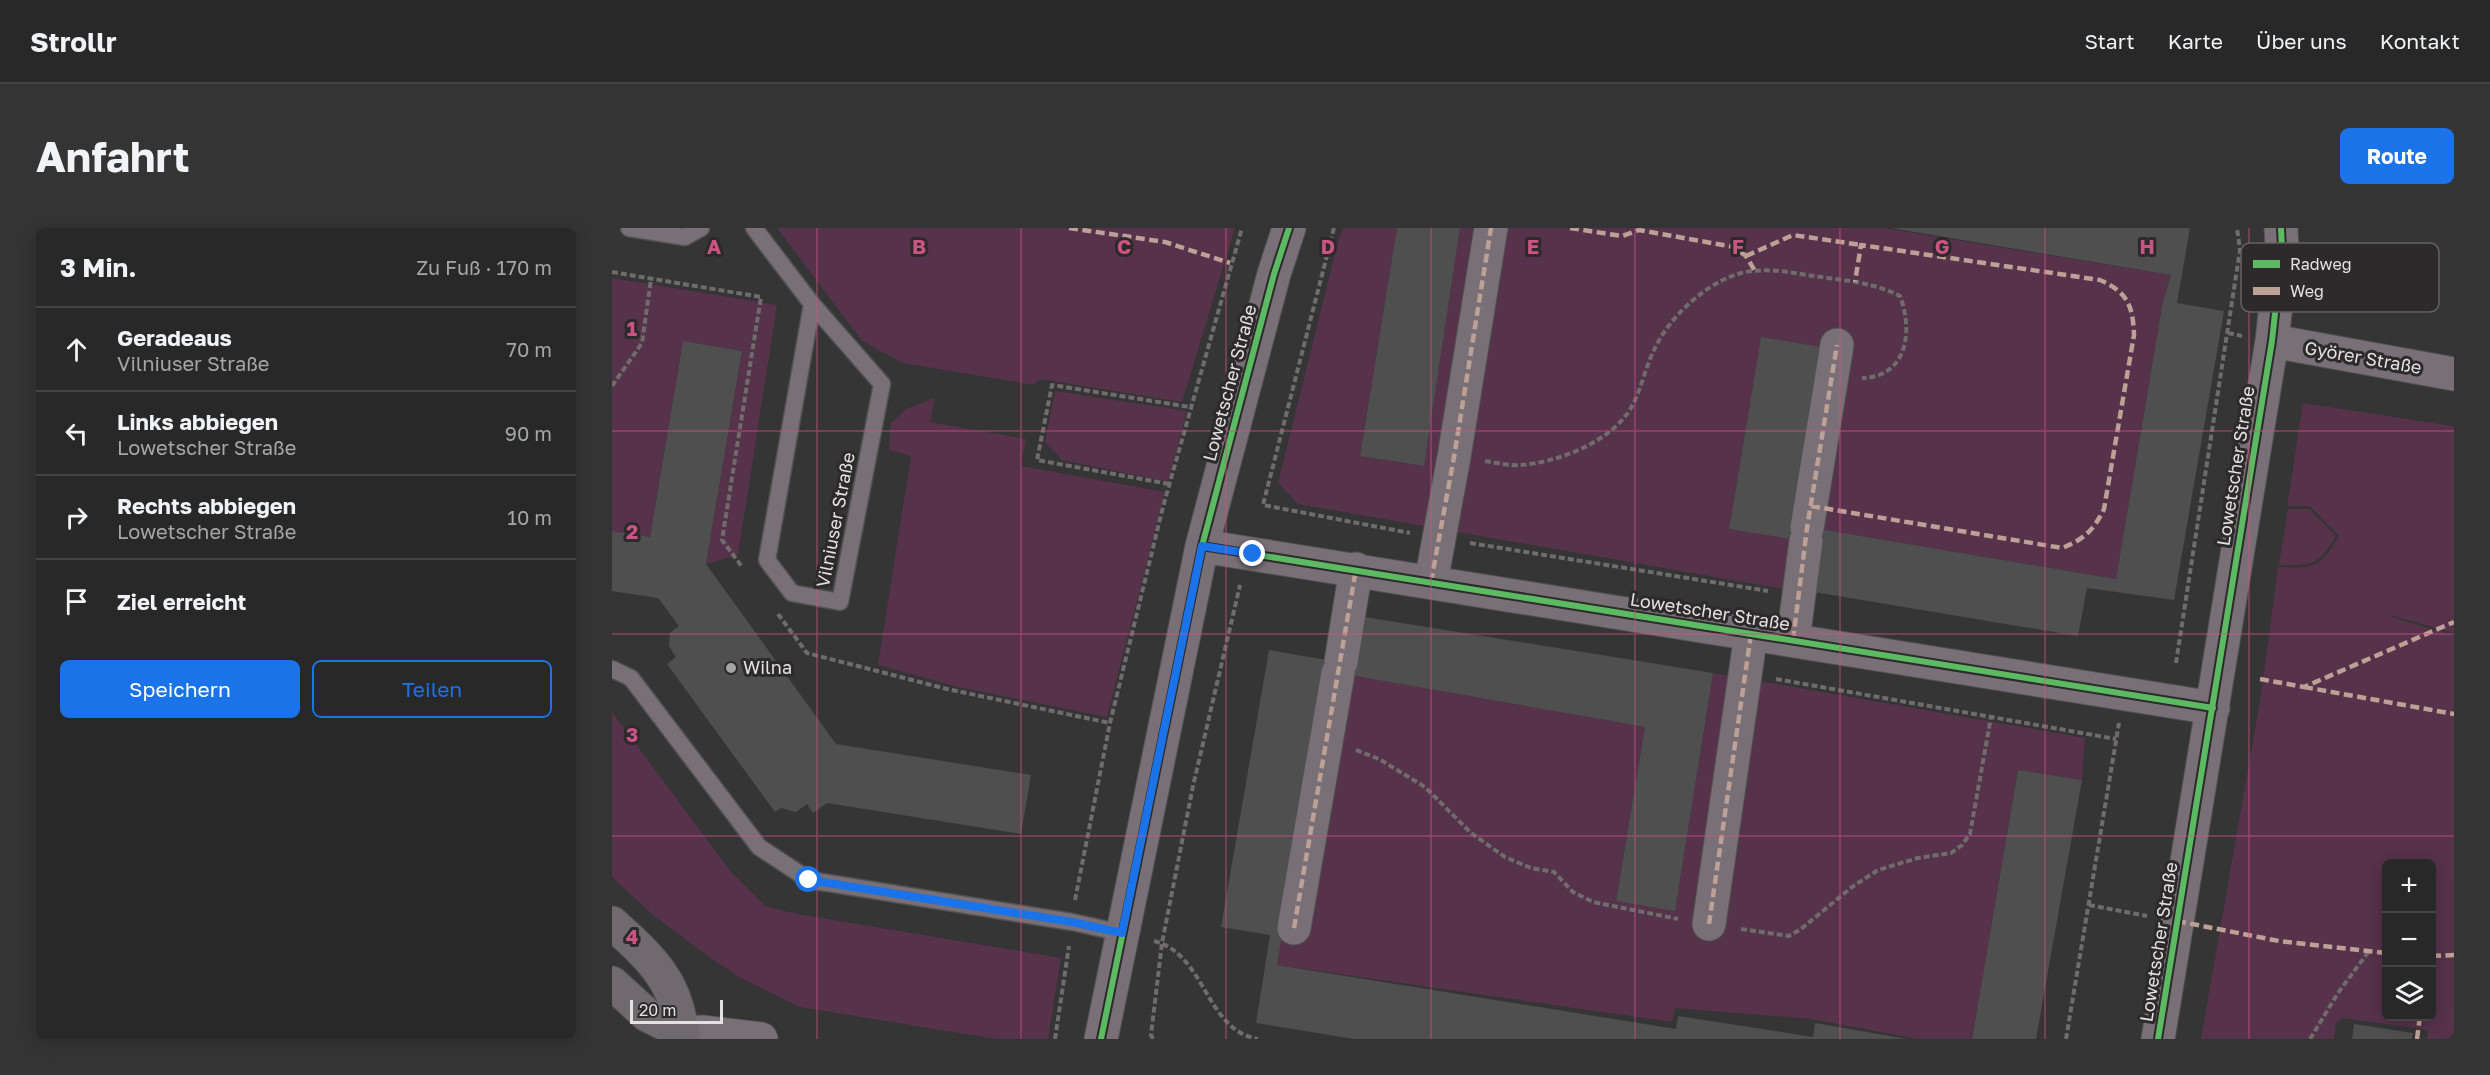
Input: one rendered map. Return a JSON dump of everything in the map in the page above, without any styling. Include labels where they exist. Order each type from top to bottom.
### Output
[{"type":"street","name":"Lowetscher Straße","points":[[1101,1039],[1202,546],[1274,274],[1289,228]]},
{"type":"street","points":[[1431,582],[1491,228]]},
{"type":"street","name":"Lowetscher Straße","points":[[2281,228],[2282,243]]},
{"type":"street","name":"Lowetscher Straße","points":[[2157,1039],[2213,708],[2275,312]]},
{"type":"street","name":"Györer Straße","points":[[2272,342],[2454,374]]},
{"type":"street","points":[[1793,640],[1806,535],[1834,360]]},
{"type":"street","name":"Lowetscher Straße","points":[[1202,546],[2213,708]]},
{"type":"street","points":[[1294,928],[1356,570]]},
{"type":"street","points":[[1709,924],[1751,634]]},
{"type":"street","points":[[612,923],[657,967],[675,997],[683,1036]]},
{"type":"street","points":[[612,983],[647,1015],[683,1036],[703,1032],[761,1039]]},
{"type":"lane","points":[[629,228],[685,237],[701,228]]},
{"type":"lane","name":"Vilniuser Straße","points":[[754,228],[812,304],[882,384],[840,602],[792,592],[767,560],[812,304]]},
{"type":"lane","points":[[612,669],[631,678],[759,847],[809,880],[1072,922],[1122,933]]},
{"type":"path","points":[[1055,1039],[1083,856],[1110,723],[1169,484],[1242,228]]},
{"type":"path","points":[[2176,663],[2240,250],[2237,228]]},
{"type":"path","points":[[1454,457],[1520,465],[1560,456],[1599,438],[1618,424],[1630,410],[1655,346],[1676,318],[1692,301],[1711,287],[1751,271],[1770,270],[1855,282],[1883,288],[1900,297],[1906,312],[1908,329],[1904,350],[1895,365],[1869,378],[1834,360]]},
{"type":"path","points":[[612,272],[761,297],[722,540],[744,568]]},
{"type":"path","points":[[612,386],[642,343],[651,279]]},
{"type":"path","points":[[1169,484],[1037,460],[1052,385],[1190,407]]},
{"type":"path","points":[[1153,1039],[1152,1023],[1166,920],[1195,775],[1238,588],[1243,580]]},
{"type":"path","points":[[772,606],[807,653],[947,689],[1110,723]]},
{"type":"path","points":[[1746,674],[2116,739]]},
{"type":"path","points":[[2066,1039],[2123,693]]},
{"type":"path","points":[[2089,905],[2177,921]]},
{"type":"path","points":[[1168,947],[1181,955],[1193,970],[1231,1027],[1240,1033],[1258,1039]]},
{"type":"path","points":[[2310,1039],[2338,993],[2369,951]]},
{"type":"shaded area","points":[[777,228],[1235,228],[1182,402],[1040,379],[1034,385],[903,363],[862,341]]},
{"type":"shaded area","points":[[1344,228],[1397,228],[1360,456],[1423,466],[1460,228],[1883,228],[2171,275],[2163,301],[2116,579],[1819,529],[1761,338],[1729,529],[1790,539],[1783,589],[1298,504],[1278,483],[1339,237]]},
{"type":"shaded area","points":[[612,278],[777,305],[738,555],[706,564],[742,351],[683,341],[650,537],[612,531]]},
{"type":"shaded area","points":[[1055,391],[1187,411],[1168,482],[1062,460],[1045,442]]},
{"type":"shaded area","points":[[935,398],[930,422],[1026,439],[1021,466],[1165,492],[1107,717],[958,687],[878,665],[911,456],[889,450],[891,423],[908,408]]},
{"type":"shaded area","points":[[2303,403],[2453,426],[2454,633],[2386,614],[2454,635],[2454,1039],[2427,1039],[2428,1031],[2422,1029],[2342,1018],[2336,1023],[2334,1039],[2201,1039],[2261,695],[2278,567],[2300,568],[2315,564],[2327,555],[2339,536],[2310,506],[2287,506]]},
{"type":"shaded area","points":[[2288,509],[2309,509],[2336,536],[2319,559],[2314,562],[2279,565]]},
{"type":"shaded area","points":[[1327,671],[1645,727],[1616,900],[1675,910],[1713,673],[2085,738],[2082,780],[2018,770],[1972,1039],[1918,1039],[1811,1019],[1675,1008],[1672,1022],[1277,965]]},
{"type":"shaded area","points":[[612,712],[731,872],[765,906],[797,914],[1061,958],[1048,1039],[996,1039],[800,1007],[739,977],[654,916],[612,877]]},
{"type":"building","points":[[1397,228],[1460,228],[1424,466],[1360,456]]},
{"type":"building","points":[[1891,228],[2190,228],[2177,303],[2224,311],[2174,600],[2087,588],[2078,636],[1808,591],[1816,543],[1729,529],[1761,337],[1821,347],[1819,529],[2116,579],[2163,301],[2171,275]]},
{"type":"building","points":[[683,341],[742,351],[706,564],[836,744],[1031,775],[1021,834],[827,803],[813,813],[807,804],[796,812],[781,808],[775,812],[667,664],[676,657],[669,646],[670,633],[679,626],[658,598],[612,591],[612,531],[650,537]]},
{"type":"building","points":[[1365,617],[1713,673],[1675,911],[1616,901],[1645,727],[1327,671],[1277,965],[1676,1029],[1678,1016],[1813,1037],[1815,1023],[1907,1039],[1354,1039],[1256,1023],[1270,935],[1221,927],[1269,650],[1356,665]]},
{"type":"building","points":[[2018,770],[2082,780],[2036,1039],[1972,1039]]},
{"type":"building","points":[[2354,1024],[2413,1033],[2412,1039],[2352,1039]]},
{"type":"marked path","points":[[1069,228],[1165,242],[1230,263]]},
{"type":"marked path","points":[[1431,582],[1491,228]]},
{"type":"marked path","points":[[1570,228],[1622,236],[1639,230],[1734,247],[1746,256],[1755,271]]},
{"type":"marked path","points":[[1746,256],[1793,235],[1861,245]]},
{"type":"marked path","points":[[1811,506],[2062,548],[2087,533],[2104,509],[2134,335],[2130,308],[2117,289],[2100,280],[1861,245],[1855,282]]},
{"type":"marked path","points":[[1793,640],[1807,528],[1837,345]]},
{"type":"marked path","points":[[1294,928],[1356,569]]},
{"type":"marked path","points":[[2260,679],[2304,687],[2454,622]]},
{"type":"marked path","points":[[1709,924],[1751,634]]},
{"type":"marked path","points":[[2304,687],[2454,714]]},
{"type":"marked path","points":[[2177,921],[2279,941],[2382,953]]},
{"type":"marked path","points":[[2436,956],[2454,955]]},
{"type":"marked path","points":[[2417,1039],[2419,1021]]},
{"type":"cycle path","points":[[1101,1039],[1202,546],[1274,274],[1289,228]]},
{"type":"cycle path","points":[[2281,228],[2282,243]]},
{"type":"cycle path","points":[[2158,1039],[2275,312]]},
{"type":"cycle path","points":[[1202,546],[2213,708]]},
{"type":"place","name":"Wilna","points":[[731,668]]},
{"type":"route","points":[[809,880],[1072,922],[1122,933],[1202,546],[1253,554]]}]
